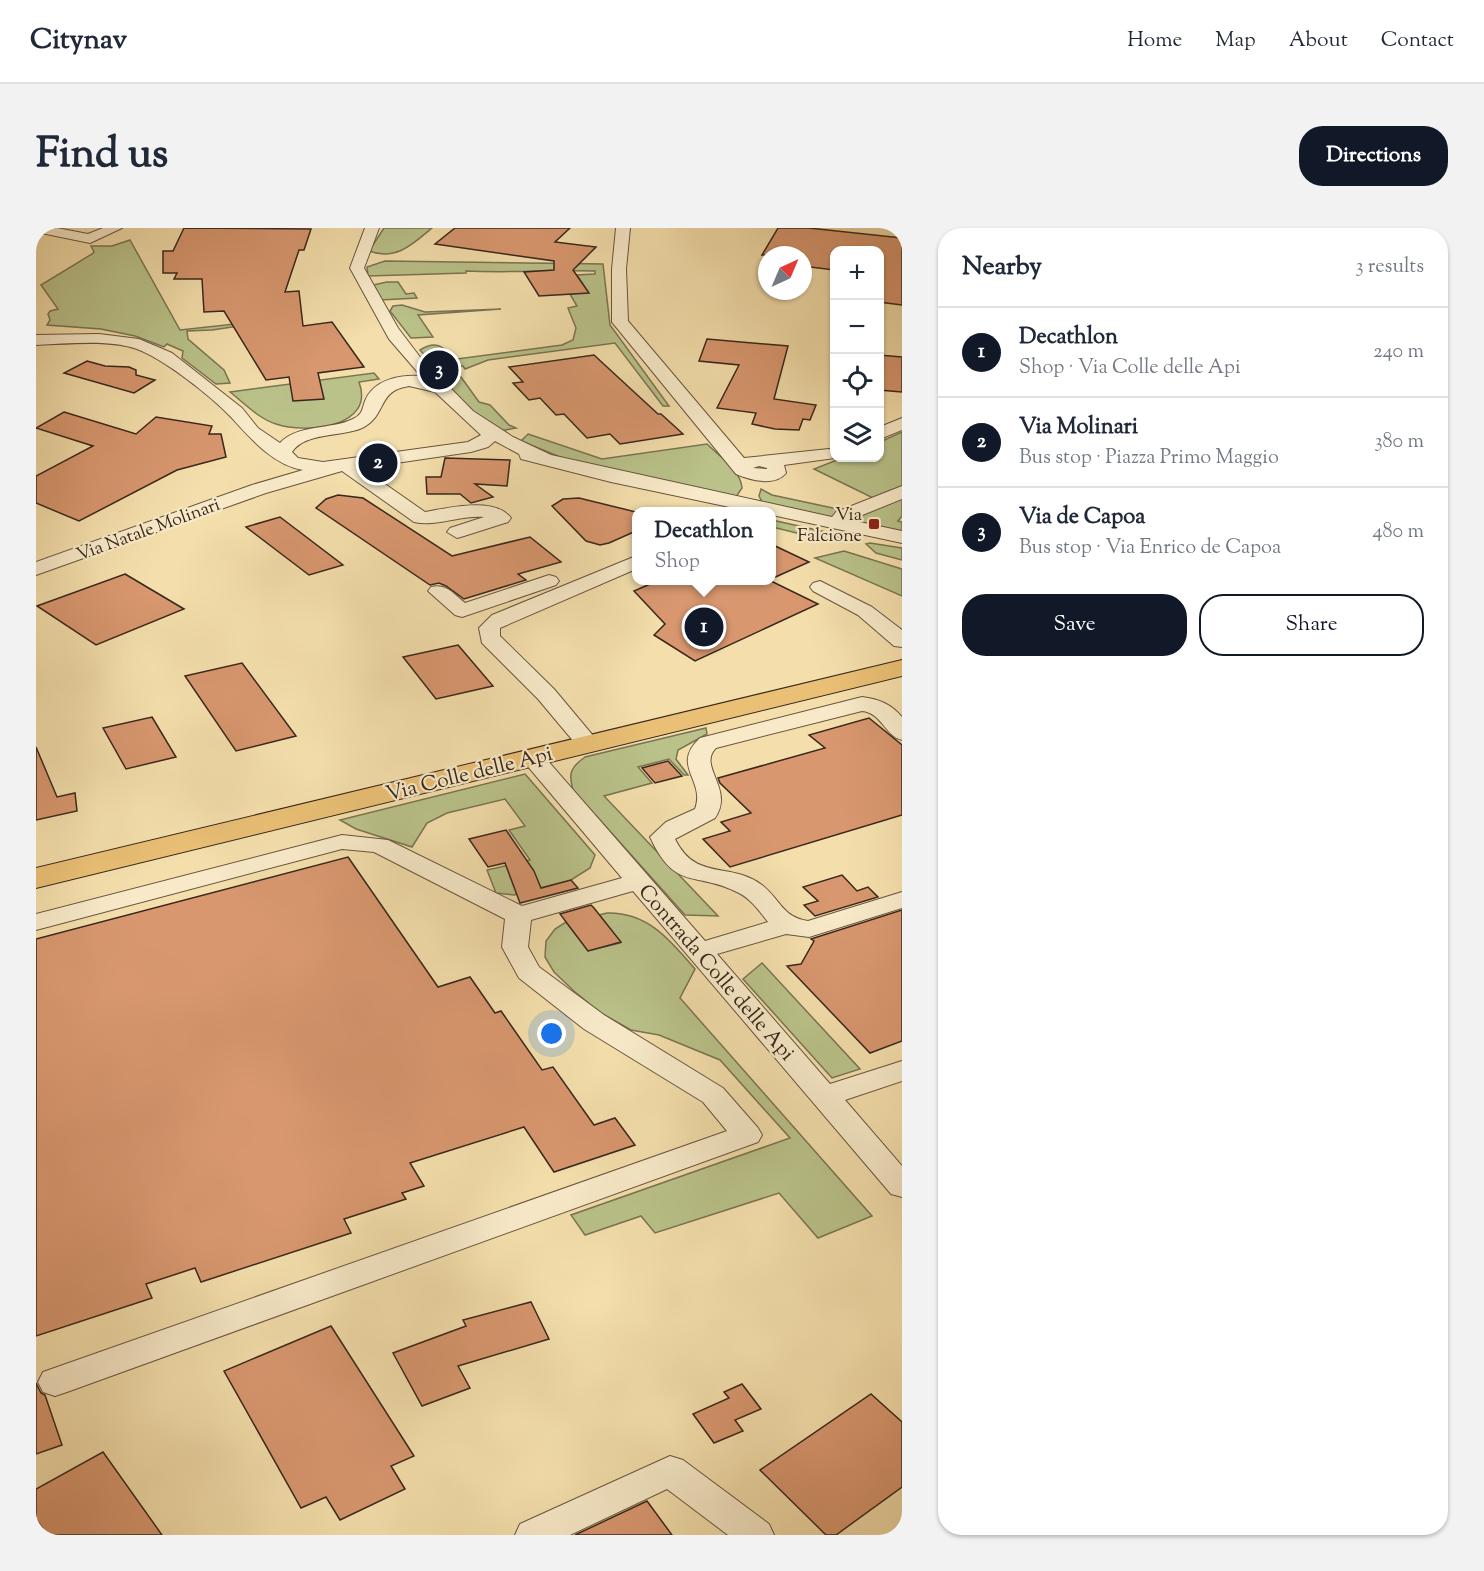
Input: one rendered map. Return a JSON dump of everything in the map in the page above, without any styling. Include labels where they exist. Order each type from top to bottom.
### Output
[{"type":"main road","name":"Via Colle delle Api","points":[[36,878],[902,668]]},
{"type":"street","points":[[36,228],[90,239],[116,228]]},
{"type":"street","points":[[371,228],[357,268],[379,309],[414,361],[432,375],[459,408],[489,430],[544,459]]},
{"type":"street","points":[[623,228],[619,269],[620,321],[729,450],[756,476],[837,524],[902,537]]},
{"type":"street","points":[[36,340],[99,339],[139,344],[166,356],[242,419],[252,432],[287,458],[317,468],[471,447],[502,450],[611,476],[756,476],[830,454]]},
{"type":"street","points":[[242,419],[276,432],[307,436],[339,431],[359,423],[372,412],[372,400],[382,388],[400,383],[412,375],[414,361]]},
{"type":"street","points":[[400,383],[440,387]]},
{"type":"street","points":[[884,432],[902,423]]},
{"type":"street","points":[[471,447],[485,441],[490,436],[489,430]]},
{"type":"street","name":"Via Natale Molinari","points":[[259,489],[287,474],[288,443],[307,436]]},
{"type":"street","points":[[339,466],[421,519],[478,511],[492,511],[501,518],[457,532]]},
{"type":"street","name":"Via Natale Molinari","points":[[45,566],[259,489],[339,466]]},
{"type":"street","points":[[728,507],[756,476]]},
{"type":"street","points":[[837,524],[843,516],[902,492]]},
{"type":"street","points":[[438,591],[462,610],[591,567],[632,550]]},
{"type":"street","points":[[36,552],[45,566]]},
{"type":"street","points":[[588,744],[546,694],[490,638],[488,631],[490,624],[499,619],[632,563]]},
{"type":"street","points":[[820,587],[866,611],[902,641]]},
{"type":"street","points":[[785,926],[750,889],[689,872],[669,856],[662,837],[675,827],[706,813],[710,800],[696,757],[699,749],[708,743],[862,704],[874,704],[888,713],[902,734]]},
{"type":"street","name":"Contrada Colle delle Api","points":[[533,758],[902,1186]]},
{"type":"street","points":[[36,922],[342,842],[358,841],[379,845],[519,915],[639,881]]},
{"type":"street","points":[[699,951],[785,926],[809,929],[902,900]]},
{"type":"street","points":[[55,1382],[747,1135],[713,1095],[594,1022],[529,972],[515,947],[519,915]]},
{"type":"street","points":[[825,1096],[902,1071]]},
{"type":"street","points":[[533,1535],[670,1471],[756,1535]]},
{"type":"green space","points":[[384,228],[432,228],[411,245],[396,252],[379,254],[369,251]]},
{"type":"green space","points":[[130,240],[180,330],[299,317],[212,330],[187,331],[188,339],[224,370],[230,383],[216,384],[182,358],[183,351],[167,344],[164,347],[135,336],[101,329],[47,325],[50,320],[48,314],[50,311],[58,309],[41,285],[92,254],[94,252],[91,246],[112,246]]},
{"type":"green space","points":[[385,261],[603,264],[610,325],[669,406],[663,406],[615,343],[488,360],[465,369],[463,366],[454,366],[458,373],[440,374],[438,372],[445,371],[441,365],[433,365],[420,350],[436,345],[444,348],[457,359],[562,345],[573,340],[576,328],[568,308],[577,306],[570,294],[588,292],[577,275],[595,274],[595,271],[466,271],[466,273],[368,276],[367,267]]},
{"type":"green space","points":[[398,282],[406,294],[414,293],[417,298],[380,300],[373,285]]},
{"type":"green space","points":[[402,305],[425,312],[501,309],[418,315],[433,337],[411,338],[390,311],[393,306]]},
{"type":"green space","points":[[374,373],[379,379],[359,382],[362,397],[357,409],[348,418],[335,424],[319,427],[289,427],[270,422],[230,392]]},
{"type":"green space","points":[[461,377],[479,402],[490,405],[509,425],[516,428],[500,431],[477,418],[444,382]]},
{"type":"green space","points":[[902,432],[902,488],[875,499],[814,469],[832,462],[884,462],[884,440]]},
{"type":"green space","points":[[528,434],[602,459],[707,444],[734,469],[742,488],[736,497],[565,459],[521,441]]},
{"type":"green space","points":[[761,489],[772,495],[847,511],[831,517],[762,502],[759,496]]},
{"type":"green space","points":[[902,495],[902,516],[898,521],[902,522],[902,531],[853,521],[850,518]]},
{"type":"green space","points":[[776,521],[848,537],[821,539],[776,528]]},
{"type":"green space","points":[[866,544],[902,548],[902,560],[876,553]]},
{"type":"green space","points":[[844,551],[902,569],[902,596],[815,558]]},
{"type":"green space","points":[[706,728],[707,734],[678,750],[676,759],[688,775],[684,775],[669,759],[638,767],[652,783],[604,796],[718,916],[685,915],[573,790],[571,779],[574,767],[585,757]]},
{"type":"green space","points":[[525,774],[595,855],[590,868],[571,880],[514,895],[496,893],[487,870],[530,860],[509,830],[525,826],[505,799],[447,813],[427,823],[412,847],[356,829],[340,820]]},
{"type":"green space","points":[[607,913],[635,917],[646,923],[667,938],[686,958],[695,969],[680,998],[872,1216],[818,1238],[779,1193],[655,1233],[641,1216],[585,1235],[571,1215],[790,1138],[720,1060],[659,1035],[631,1030],[601,1013],[554,972],[545,957],[546,941],[555,929],[566,922],[588,951],[620,943],[599,915]]},
{"type":"green space","points":[[762,963],[860,1069],[832,1078],[743,979]]},
{"type":"building","points":[[184,228],[311,229],[304,250],[299,250],[285,292],[299,291],[303,326],[332,322],[364,367],[318,373],[324,399],[293,401],[289,377],[266,380],[224,311],[204,312],[202,279],[174,279],[177,273],[163,273],[163,251],[173,251]]},
{"type":"building","points":[[455,228],[570,228],[555,242],[596,247],[573,270],[589,293],[539,296],[524,272],[554,270],[554,261],[435,244]]},
{"type":"building","points":[[778,228],[809,228],[902,238],[902,305],[884,303],[884,246],[830,246],[830,269],[812,267],[812,246],[767,246]]},
{"type":"building","points":[[707,339],[788,346],[774,399],[816,405],[810,420],[803,419],[799,430],[775,429],[752,424],[756,413],[717,408],[739,365],[699,361]]},
{"type":"building","points":[[594,355],[683,434],[620,444],[610,434],[587,438],[564,414],[556,415],[540,398],[529,400],[513,383],[523,382],[509,367]]},
{"type":"building","points":[[884,355],[902,357],[902,392],[884,390]]},
{"type":"building","points":[[87,361],[105,366],[129,367],[136,370],[136,375],[155,380],[134,393],[64,373]]},
{"type":"building","points":[[64,412],[136,434],[156,417],[212,426],[209,434],[221,434],[226,457],[177,470],[79,521],[36,503],[36,476],[93,446],[36,428]]},
{"type":"building","points":[[445,458],[510,460],[507,486],[475,484],[493,497],[471,503],[460,494],[427,494],[426,477],[441,477]]},
{"type":"building","points":[[338,495],[363,498],[452,556],[530,537],[561,562],[518,574],[526,580],[464,599],[439,583],[430,585],[316,508],[326,499]]},
{"type":"building","points":[[579,498],[632,511],[632,533],[600,545],[586,541],[552,506],[563,499]]},
{"type":"building","points":[[280,517],[343,565],[309,575],[246,527]]},
{"type":"building","points":[[776,546],[809,562],[776,577]]},
{"type":"building","points":[[125,574],[184,609],[96,645],[37,606]]},
{"type":"building","points":[[776,583],[818,604],[695,661],[654,635],[665,624],[634,591],[648,585]]},
{"type":"building","points":[[458,645],[493,686],[436,699],[403,657]]},
{"type":"building","points":[[242,663],[296,736],[236,751],[185,676]]},
{"type":"building","points":[[152,717],[176,757],[126,769],[103,728]]},
{"type":"building","points":[[869,718],[902,745],[902,815],[730,867],[703,839],[730,831],[721,822],[751,813],[720,783],[718,778],[825,748],[809,735]]},
{"type":"building","points":[[36,747],[57,797],[75,793],[77,811],[36,820]]},
{"type":"building","points":[[668,761],[682,776],[655,783],[642,768]]},
{"type":"building","points":[[506,830],[534,871],[541,888],[571,880],[578,888],[520,903],[505,863],[488,867],[469,839]]},
{"type":"building","points":[[348,857],[438,987],[470,977],[495,1013],[501,1011],[542,1070],[553,1067],[594,1125],[615,1118],[635,1145],[554,1172],[524,1127],[410,1163],[424,1186],[402,1193],[406,1199],[344,1219],[351,1233],[201,1282],[195,1268],[146,1284],[152,1298],[36,1336],[36,939]]},
{"type":"building","points":[[842,875],[857,891],[868,887],[878,897],[815,916],[804,905],[818,901],[803,887]]},
{"type":"building","points":[[591,905],[621,942],[588,951],[560,914]]},
{"type":"building","points":[[902,910],[902,1041],[870,1053],[787,966],[801,964],[814,941],[811,939]]},
{"type":"building","points":[[531,1302],[549,1339],[458,1366],[470,1388],[422,1406],[393,1353],[466,1326],[463,1320]]},
{"type":"building","points":[[331,1326],[414,1456],[391,1466],[405,1489],[340,1520],[326,1497],[301,1508],[224,1371]]},
{"type":"building","points":[[36,1383],[41,1393],[45,1395],[62,1445],[36,1454]]},
{"type":"building","points":[[742,1384],[761,1409],[735,1420],[743,1431],[714,1443],[693,1414],[729,1398],[724,1392]]},
{"type":"building","points":[[871,1394],[902,1422],[902,1487],[836,1535],[826,1535],[760,1470]]},
{"type":"building","points":[[103,1452],[162,1535],[47,1535],[36,1519],[36,1489]]},
{"type":"building","points":[[647,1501],[672,1535],[575,1535]]},
{"type":"place","name":"Via de Capoa","points":[[439,370]]},
{"type":"place","name":"Via Molinari","points":[[378,463]]},
{"type":"place","name":"Via Falcione","points":[[874,524]]},
{"type":"place","name":"Decathlon","points":[[704,627]]}]
